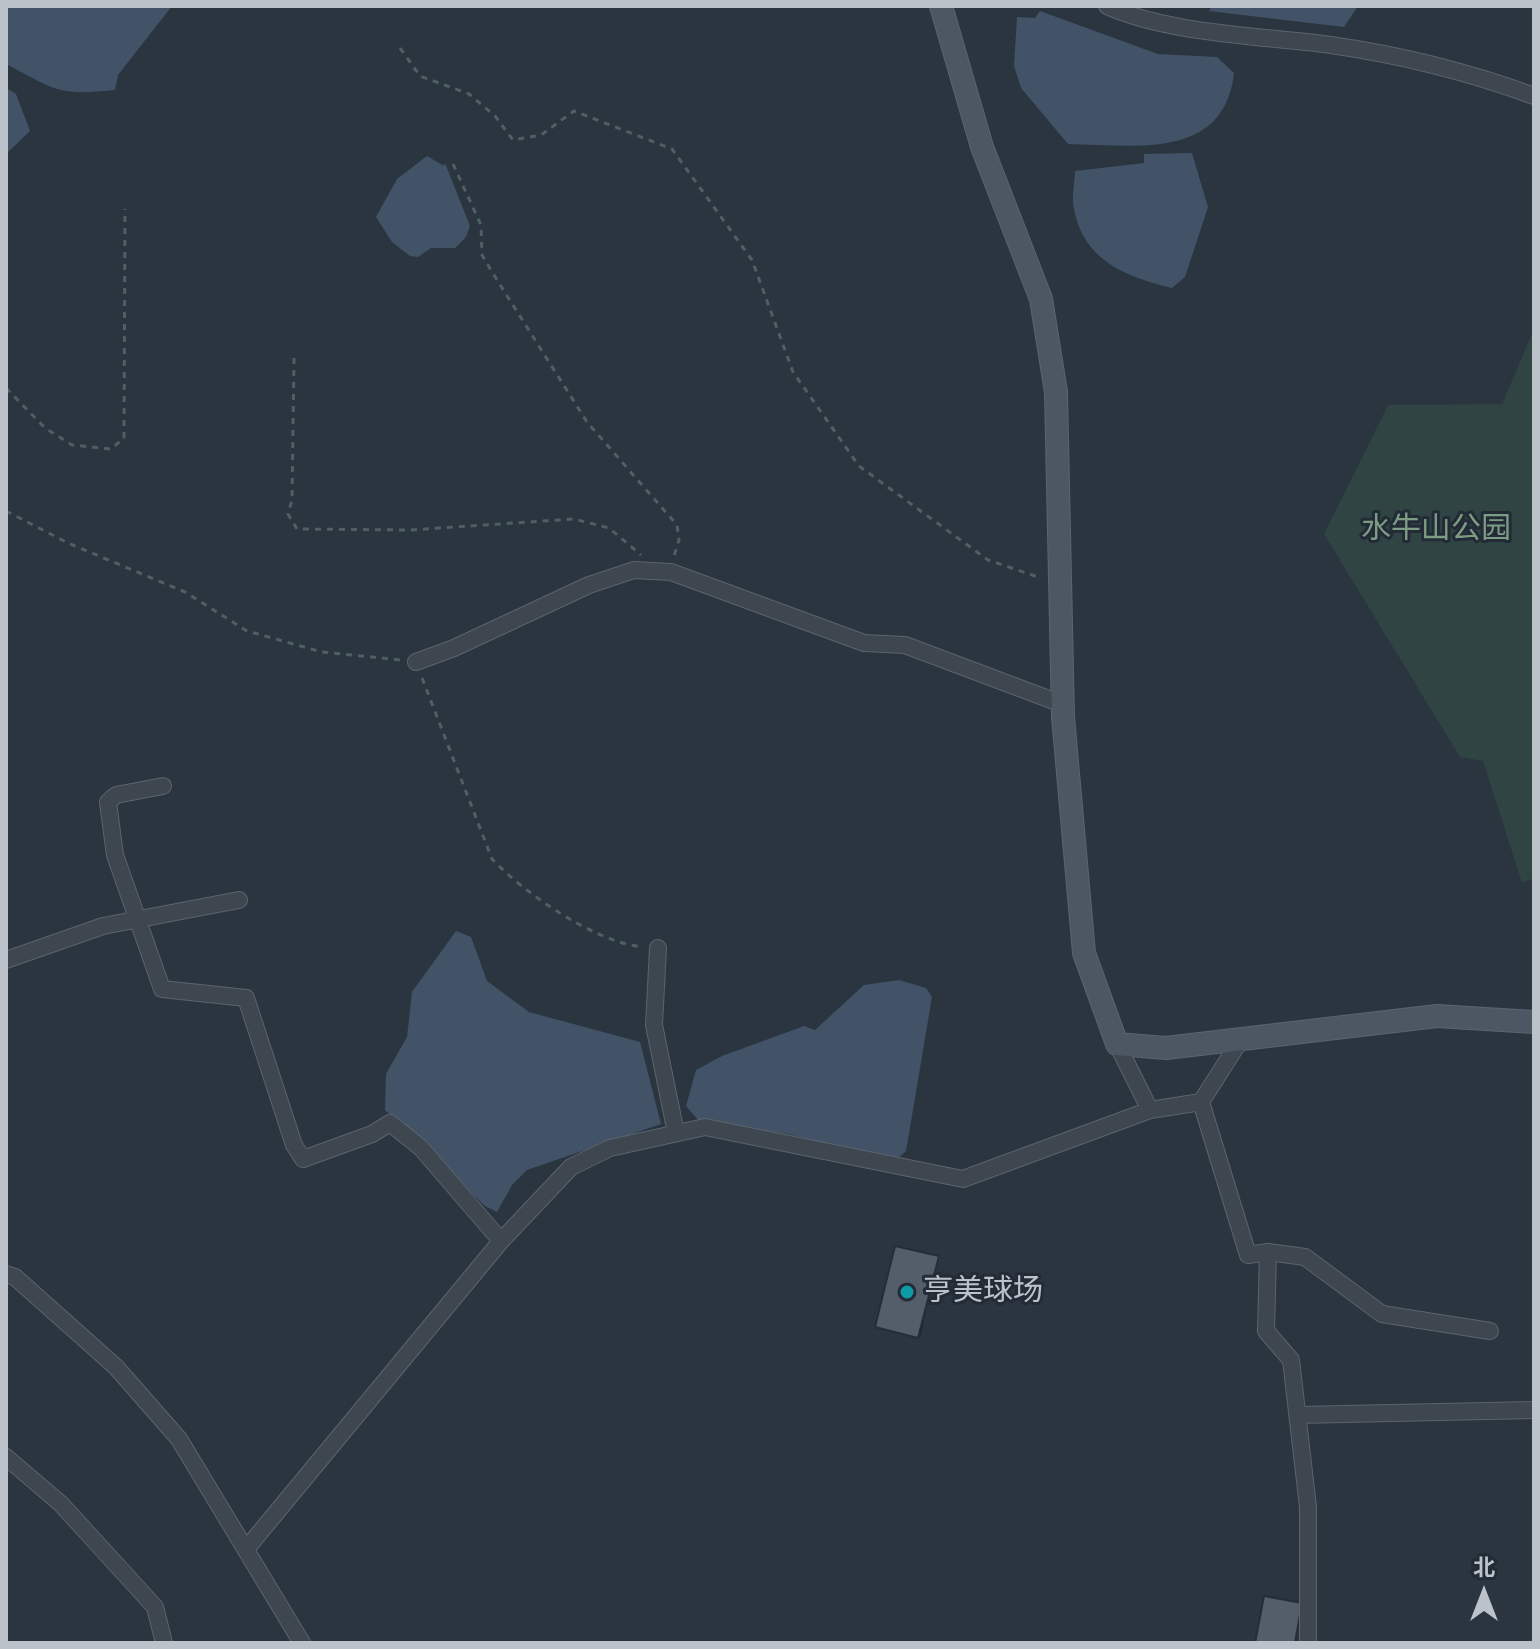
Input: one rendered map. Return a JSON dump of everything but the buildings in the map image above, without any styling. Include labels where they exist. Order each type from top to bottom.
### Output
[{"type":"street","points":[[941,6],[982,147],[1041,299],[1056,392],[1062,704],[1084,953],[1117,1044],[1150,1110]]},
{"type":"street","points":[[1107,6],[1124,13],[1207,30],[1411,60],[1487,79],[1534,96]]},
{"type":"street","points":[[416,662],[454,648],[589,585],[634,570],[665,571],[864,643],[905,645],[1062,704]]},
{"type":"street","points":[[163,786],[116,795],[108,802],[115,855],[162,989],[246,998],[294,1145],[303,1159],[372,1134],[390,1123],[421,1148],[501,1241]]},
{"type":"street","points":[[6,960],[103,926],[239,900]]},
{"type":"street","points":[[658,948],[654,1025],[676,1133]]},
{"type":"street","points":[[1117,1044],[1166,1048],[1243,1036],[1437,1016],[1534,1022]]},
{"type":"street","points":[[247,1548],[501,1241],[571,1167],[610,1148],[705,1127],[963,1179],[1150,1110],[1201,1102],[1243,1036]]},
{"type":"street","points":[[1201,1102],[1248,1255],[1268,1252],[1305,1257],[1382,1314],[1490,1331]]},
{"type":"street","points":[[1268,1252],[1266,1331],[1291,1360],[1308,1507],[1308,1643]]},
{"type":"street","points":[[6,1274],[15,1277],[116,1367],[179,1439],[302,1643]]},
{"type":"street","points":[[1297,1415],[1534,1410]]},
{"type":"street","points":[[6,1457],[61,1504],[155,1607],[164,1643]]},
{"type":"path","points":[[400,48],[420,76],[469,94],[495,116],[513,140],[541,135],[574,111],[672,149],[752,260],[793,372],[859,466],[988,560],[1060,584]]},
{"type":"path","points":[[294,358],[292,500],[288,514],[297,529],[410,530],[574,519],[609,528],[665,571],[679,540],[677,525],[587,422],[492,272],[482,255],[481,225],[453,164]]},
{"type":"path","points":[[6,388],[45,428],[72,445],[111,449],[124,438],[125,209]]},
{"type":"path","points":[[6,511],[68,543],[185,592],[247,631],[322,652],[416,662],[492,859],[512,880],[601,938],[621,945],[658,948]]},
{"type":"green space","name":"水牛山公园","points":[[1534,329],[1534,878],[1522,883],[1483,761],[1460,757],[1324,534],[1388,405],[1502,404]]},
{"type":"water","points":[[6,6],[172,6],[118,75],[115,90],[81,92],[47,85],[6,64]]},
{"type":"water","points":[[1212,6],[1358,6],[1344,27],[1209,11]]},
{"type":"water","points":[[1040,11],[1158,54],[1217,57],[1234,73],[1227,101],[1213,121],[1195,134],[1172,142],[1121,146],[1068,144],[1021,88],[1014,66],[1017,17],[1035,18]]},
{"type":"water","points":[[6,88],[16,94],[30,131],[6,154]]},
{"type":"water","points":[[1192,153],[1208,207],[1185,277],[1172,288],[1124,272],[1110,264],[1087,242],[1079,227],[1073,195],[1075,171],[1144,163],[1144,154]]},
{"type":"water","points":[[427,156],[444,166],[445,163],[470,226],[466,237],[455,248],[431,248],[418,257],[410,256],[392,242],[376,217],[397,179]]},
{"type":"water","points":[[456,931],[471,937],[487,981],[529,1012],[640,1042],[661,1124],[527,1170],[512,1185],[497,1212],[485,1206],[385,1110],[386,1074],[407,1037],[412,992]]},
{"type":"water","points":[[899,980],[926,988],[932,997],[906,1151],[895,1161],[788,1134],[699,1121],[686,1106],[696,1070],[722,1056],[804,1026],[815,1030],[864,985]]},
{"type":"place","name":"亨美球场","points":[[907,1292]]}]
